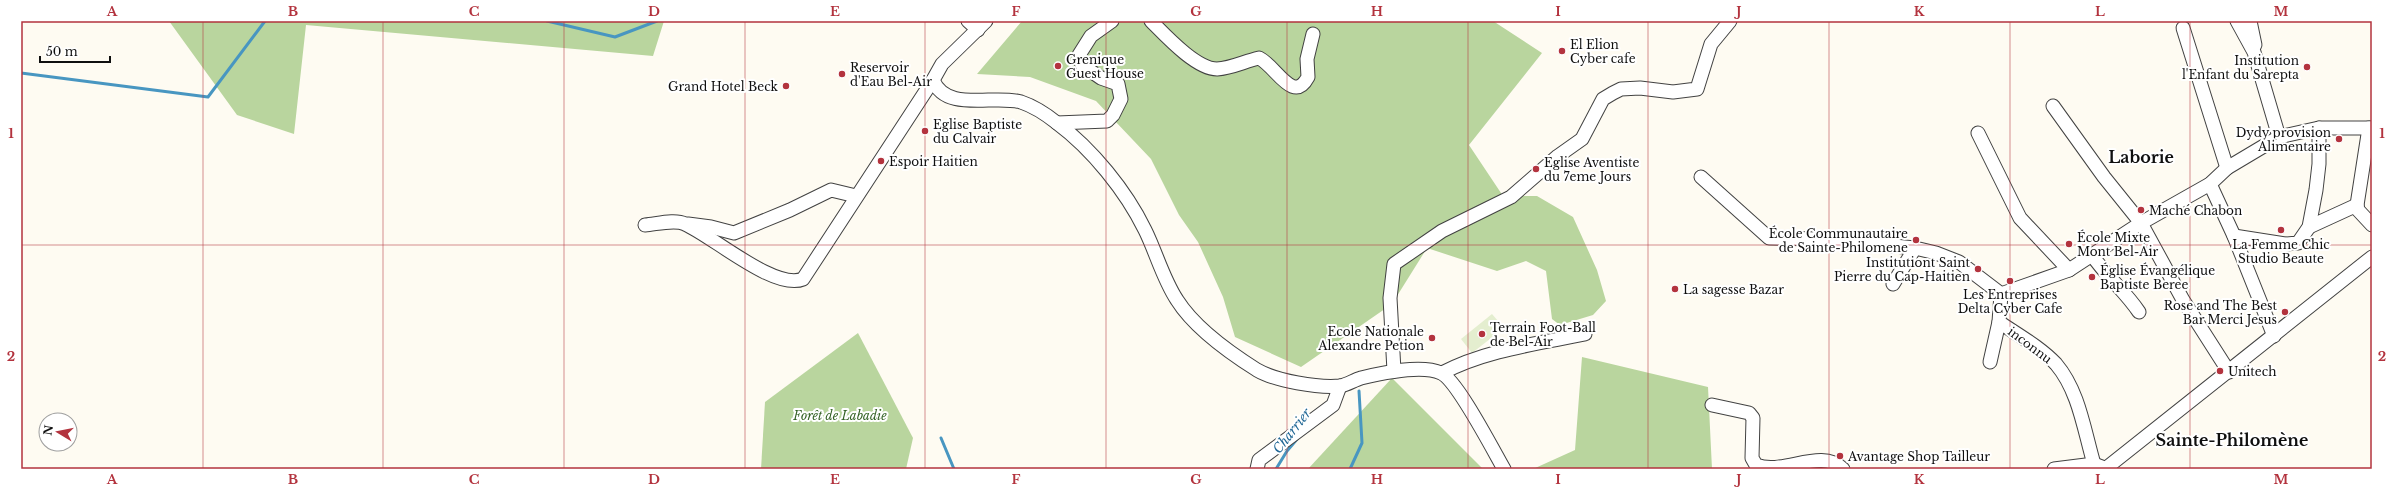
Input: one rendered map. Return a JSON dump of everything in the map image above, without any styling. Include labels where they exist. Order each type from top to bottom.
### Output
[{"type":"street","points":[[1057,123],[1096,123],[1107,121],[1113,115],[1121,98],[1118,84],[1101,78],[1082,65],[1080,55],[1091,36],[1112,21]]},
{"type":"street","points":[[1151,21],[1182,52],[1203,64],[1218,69],[1259,58],[1268,63],[1286,83],[1293,87],[1300,86],[1308,77],[1306,59],[1313,34]]},
{"type":"street","points":[[1394,371],[1390,298],[1394,264],[1442,231],[1512,197],[1558,156],[1582,139],[1603,99],[1613,93],[1621,89],[1640,88],[1673,92],[1697,89],[1711,44],[1730,21]]},
{"type":"street","points":[[2237,21],[2254,52],[2279,137]]},
{"type":"street","points":[[2250,21],[2255,45]]},
{"type":"street","points":[[684,223],[751,265],[785,280],[803,279],[942,64],[978,24]]},
{"type":"street","points":[[2183,28],[2227,168]]},
{"type":"street","points":[[933,80],[937,89],[945,96],[963,100],[1020,102],[1057,123],[1090,154],[1117,185],[1144,228],[1176,300],[1208,334],[1258,371],[1273,378],[1291,382],[1340,386],[1359,378],[1394,371],[1411,370],[1442,373],[1471,360],[1518,345],[1585,334]]},
{"type":"street","points":[[2053,106],[2104,177],[2141,223],[2183,300],[2229,372]]},
{"type":"street","points":[[2234,236],[2285,244],[2298,243],[2309,227],[2320,164],[2319,128]]},
{"type":"street","points":[[1701,177],[1769,238],[1820,238],[1915,248],[1936,253],[1959,262],[2001,294],[2069,270],[2141,223],[2210,184],[2227,168],[2279,137],[2319,128],[2370,128],[2357,205],[2358,210],[2372,225]]},
{"type":"street","points":[[1978,133],[2020,218],[2069,270]]},
{"type":"street","points":[[2210,184],[2234,236],[2274,336]]},
{"type":"street","points":[[645,224],[684,223],[711,227],[734,233],[790,210],[831,190],[856,196]]},
{"type":"street","points":[[2309,227],[2357,205]]},
{"type":"street","points":[[1893,284],[1915,248]]},
{"type":"street","points":[[2092,255],[2113,283],[2130,298],[2140,312]]},
{"type":"street","points":[[2054,469],[2101,467],[2229,372],[2372,258]]},
{"type":"street","name":"inconnu","points":[[2001,294],[1999,322],[2035,346],[2056,364],[2075,396],[2101,467]]},
{"type":"street","points":[[1990,362],[1999,322]]},
{"type":"street","points":[[1442,373],[1456,387],[1504,469]]},
{"type":"street","points":[[1257,469],[1259,460],[1333,406],[1340,386]]},
{"type":"street","points":[[1712,405],[1749,413],[1753,418],[1752,458],[1756,465],[1779,469],[1813,460],[1836,464],[1844,469]]},
{"type":"green space","points":[[169,21],[664,21],[653,56],[306,25],[294,134],[237,115]]},
{"type":"green space","points":[[1022,21],[1493,21],[1542,53],[1469,145],[1503,196],[1537,196],[1573,217],[1597,270],[1606,301],[1593,315],[1560,325],[1552,319],[1546,271],[1526,261],[1497,271],[1427,248],[1392,304],[1301,367],[1235,337],[1223,297],[1198,242],[1179,215],[1151,159],[1096,101],[1030,77],[977,74]]},
{"type":"green space","name":"Terrain Foot-Ball de Bel-Air","points":[[1492,314],[1504,328],[1472,353],[1461,339]]},
{"type":"green space","name":"Forêt de Labadie","points":[[858,333],[913,438],[906,469],[761,469],[765,402]]},
{"type":"green space","points":[[1582,357],[1708,387],[1712,469],[1533,469],[1575,450]]},
{"type":"green space","points":[[1392,378],[1483,469],[1308,469]]},
{"type":"waterway","points":[[21,73],[208,97],[265,21]]},
{"type":"waterway","points":[[547,21],[615,37],[657,21]]},
{"type":"waterway","points":[[1350,469],[1362,443],[1359,391]]},
{"type":"waterway","name":"Charrier","points":[[941,438],[954,469]]},
{"type":"waterway","name":"Charrier","points":[[1276,469],[1287,451],[1298,438]]},
{"type":"place","name":"El Elion Cyber cafe","points":[[1562,51]]},
{"type":"place","name":"Grenique Guest House","points":[[1058,66]]},
{"type":"place","name":"Institution l'Enfant du Sarepta","points":[[2307,67]]},
{"type":"place","name":"Reservoir d'Eau Bel-Air","points":[[842,74]]},
{"type":"place","name":"Grand Hotel Beck","points":[[786,86]]},
{"type":"place","name":"Eglise Baptiste du Calvair","points":[[925,131]]},
{"type":"place","name":"Dydy provision Alimentaire","points":[[2339,139]]},
{"type":"place","name":"Espoir Haitien","points":[[881,161]]},
{"type":"place","name":"Eglise Aventiste du 7eme Jours","points":[[1536,169]]},
{"type":"place","name":"Maché Chabon","points":[[2141,210]]},
{"type":"place","name":"La Femme Chic Studio Beaute","points":[[2281,230]]},
{"type":"place","name":"École Communautaire de Sainte-Philomene","points":[[1916,240]]},
{"type":"place","name":"École Mixte Mont Bel-Air","points":[[2069,244]]},
{"type":"place","name":"Institutiont Saint Pierre du Cap-Haitien","points":[[1978,269]]},
{"type":"place","name":"Église Évangélique Baptiste Beree","points":[[2092,277]]},
{"type":"place","name":"Les Entreprises Delta Cyber Cafe","points":[[2010,281]]},
{"type":"place","name":"La sagesse Bazar","points":[[1675,289]]},
{"type":"place","name":"Rose and The Best Bar Merci Jesus","points":[[2285,312]]},
{"type":"place","name":"Terrain Foot-Ball de Bel-Air","points":[[1482,334]]},
{"type":"place","name":"Ecole Nationale Alexandre Petion","points":[[1432,338]]},
{"type":"place","name":"Unitech","points":[[2220,371]]},
{"type":"place","name":"Avantage Shop Tailleur","points":[[1840,456]]},
{"type":"district","name":"Laborie","points":[[2141,157]]},
{"type":"district","name":"Sainte-Philomène","points":[[2232,440]]}]
